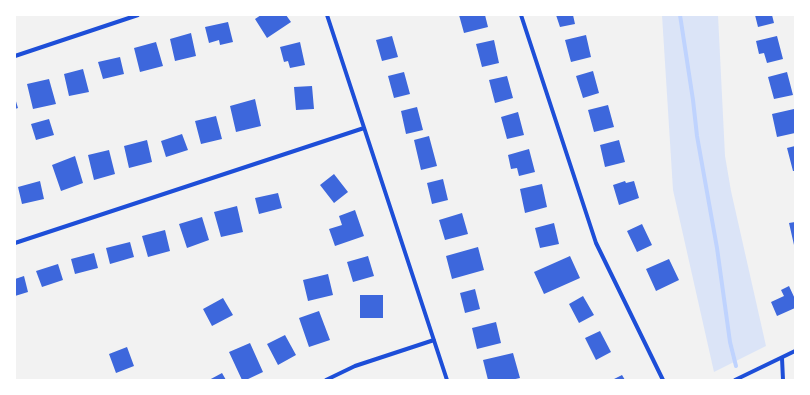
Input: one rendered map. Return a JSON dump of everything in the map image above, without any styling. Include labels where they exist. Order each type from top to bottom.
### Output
[{"type":"street","points":[[15,56],[138,15]]},
{"type":"street","points":[[327,15],[448,380]]},
{"type":"street","points":[[521,15],[596,243],[663,380]]},
{"type":"street","points":[[15,244],[364,128]]},
{"type":"street","points":[[326,380],[355,366],[434,340]]},
{"type":"street","points":[[735,380],[795,351]]},
{"type":"street","points":[[782,358],[783,380]]},
{"type":"shaded area","points":[[662,15],[718,15],[725,156],[731,191],[766,346],[714,372],[673,190]]},
{"type":"building","points":[[261,15],[286,15],[291,22],[267,38],[255,19]]},
{"type":"building","points":[[459,15],[485,15],[488,27],[464,33]]},
{"type":"building","points":[[556,15],[573,15],[575,24],[560,27]]},
{"type":"building","points":[[755,15],[772,15],[774,23],[758,27]]},
{"type":"building","points":[[228,22],[233,42],[220,45],[219,40],[209,43],[205,27]]},
{"type":"building","points":[[191,33],[196,56],[175,61],[170,39]]},
{"type":"building","points":[[586,35],[591,57],[571,62],[565,40]]},
{"type":"building","points":[[392,36],[398,57],[382,61],[376,40]]},
{"type":"building","points":[[777,36],[783,59],[767,63],[764,53],[759,54],[756,41]]},
{"type":"building","points":[[494,40],[499,63],[482,67],[476,44]]},
{"type":"building","points":[[156,42],[163,66],[140,72],[134,48]]},
{"type":"building","points":[[300,42],[305,65],[290,68],[288,61],[284,62],[280,47]]},
{"type":"building","points":[[120,57],[124,74],[103,79],[98,62]]},
{"type":"building","points":[[83,69],[89,92],[69,96],[64,74]]},
{"type":"building","points":[[593,71],[599,93],[583,98],[576,76]]},
{"type":"building","points":[[404,72],[410,94],[394,98],[388,76]]},
{"type":"building","points":[[787,72],[793,95],[774,99],[768,77]]},
{"type":"building","points":[[507,76],[513,98],[495,103],[489,80]]},
{"type":"building","points":[[49,79],[56,104],[33,109],[27,84]]},
{"type":"building","points":[[312,86],[314,109],[296,110],[294,87]]},
{"type":"building","points":[[15,98],[18,108],[15,109]]},
{"type":"building","points":[[255,99],[261,126],[236,132],[230,106]]},
{"type":"building","points":[[608,105],[614,127],[594,132],[588,110]]},
{"type":"building","points":[[417,107],[423,130],[406,134],[401,111]]},
{"type":"building","points":[[794,109],[795,133],[777,137],[772,114]]},
{"type":"building","points":[[518,112],[524,135],[507,139],[501,117]]},
{"type":"building","points":[[216,116],[222,139],[201,144],[195,121]]},
{"type":"building","points":[[49,119],[54,135],[36,140],[31,124]]},
{"type":"building","points":[[182,134],[188,150],[166,157],[161,141]]},
{"type":"building","points":[[429,136],[437,166],[421,170],[414,140]]},
{"type":"building","points":[[147,140],[152,162],[129,168],[124,146]]},
{"type":"building","points":[[619,140],[625,162],[605,167],[600,145]]},
{"type":"building","points":[[795,146],[795,171],[793,171],[787,148]]},
{"type":"building","points":[[529,149],[535,172],[519,176],[517,168],[511,169],[508,155]]},
{"type":"building","points":[[109,150],[115,174],[94,180],[88,155]]},
{"type":"building","points":[[75,156],[83,183],[61,191],[52,165]]},
{"type":"building","points":[[334,174],[348,192],[334,203],[320,185]]},
{"type":"building","points":[[443,179],[448,200],[432,204],[427,183]]},
{"type":"building","points":[[40,181],[44,199],[22,204],[18,187]]},
{"type":"building","points":[[625,181],[626,183],[634,181],[639,198],[619,205],[613,185]]},
{"type":"building","points":[[542,184],[547,207],[525,213],[520,189]]},
{"type":"building","points":[[278,193],[282,208],[259,214],[255,198]]},
{"type":"building","points":[[237,206],[243,232],[221,237],[214,212]]},
{"type":"building","points":[[355,210],[364,236],[335,246],[329,229],[342,225],[339,216]]},
{"type":"building","points":[[462,213],[468,234],[445,240],[439,220]]},
{"type":"building","points":[[202,217],[209,240],[187,248],[179,224]]},
{"type":"building","points":[[795,222],[795,245],[794,245],[789,223]]},
{"type":"building","points":[[554,223],[559,244],[540,248],[535,228]]},
{"type":"building","points":[[642,224],[652,245],[637,252],[627,231]]},
{"type":"building","points":[[165,230],[170,251],[148,257],[142,236]]},
{"type":"building","points":[[130,242],[134,257],[110,264],[106,248]]},
{"type":"building","points":[[478,247],[484,270],[452,279],[446,256]]},
{"type":"building","points":[[94,253],[98,268],[75,274],[71,259]]},
{"type":"building","points":[[368,256],[374,276],[353,282],[347,262]]},
{"type":"building","points":[[570,256],[580,278],[544,294],[534,272]]},
{"type":"building","points":[[669,259],[679,280],[656,291],[646,269]]},
{"type":"building","points":[[58,264],[63,280],[42,287],[36,271]]},
{"type":"building","points":[[328,274],[333,295],[308,301],[303,280]]},
{"type":"building","points":[[24,276],[28,292],[15,296],[15,279]]},
{"type":"building","points":[[789,286],[795,299],[795,308],[777,316],[771,302],[784,296],[781,290]]},
{"type":"building","points":[[475,289],[480,309],[465,313],[460,293]]},
{"type":"building","points":[[360,295],[383,295],[383,318],[360,318]]},
{"type":"building","points":[[583,296],[594,315],[579,323],[569,304]]},
{"type":"building","points":[[223,298],[233,315],[212,326],[203,309]]},
{"type":"building","points":[[319,311],[330,340],[309,347],[299,318]]},
{"type":"building","points":[[496,322],[501,343],[477,349],[472,328]]},
{"type":"building","points":[[600,331],[611,352],[596,360],[585,338]]},
{"type":"building","points":[[285,335],[296,355],[278,365],[267,344]]},
{"type":"building","points":[[250,343],[263,372],[246,380],[242,380],[229,352]]},
{"type":"building","points":[[127,347],[134,366],[116,373],[109,354]]},
{"type":"building","points":[[513,353],[520,378],[511,380],[488,380],[483,360]]},
{"type":"building","points":[[222,373],[226,380],[209,380]]},
{"type":"building","points":[[622,375],[625,380],[612,380]]},
{"type":"waterway","points":[[680,15],[697,136],[717,248],[730,342],[736,366]]}]
